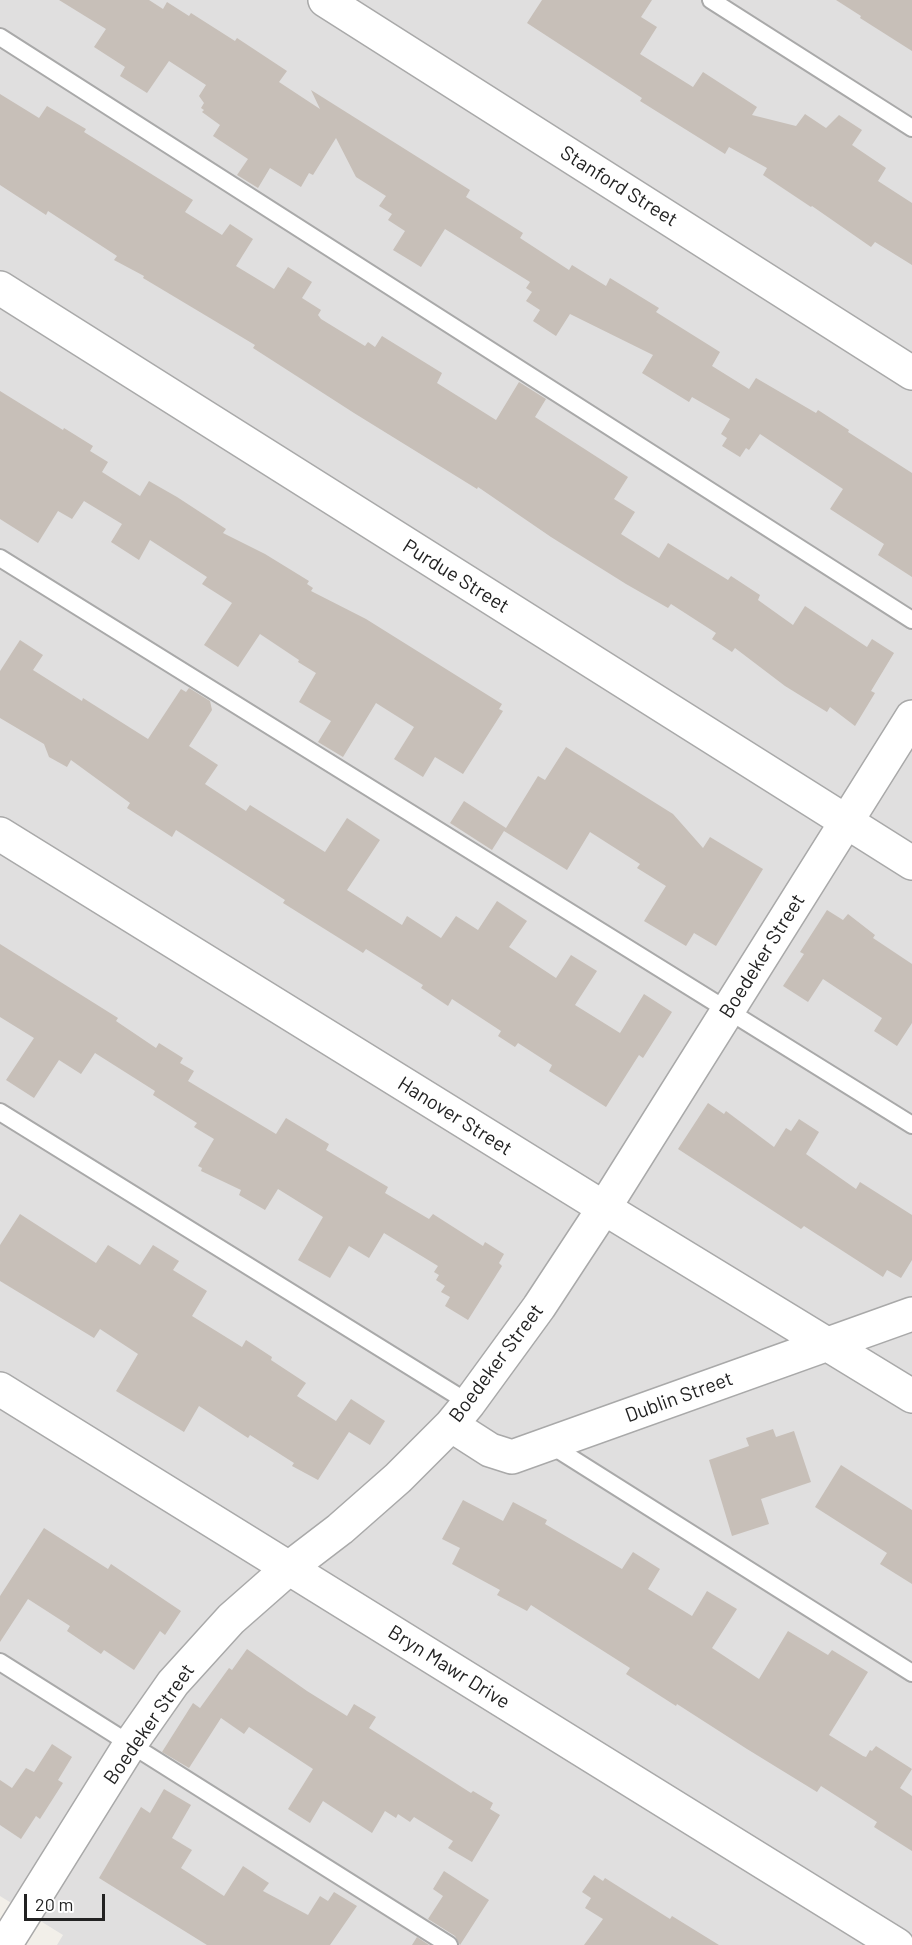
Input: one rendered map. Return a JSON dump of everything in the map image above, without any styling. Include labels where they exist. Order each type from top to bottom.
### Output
[{"type":"street","name":"Stanford Street","points":[[325,0],[912,373]]},
{"type":"street","name":"Purdue Street","points":[[0,288],[912,864]]},
{"type":"street","name":"Boedeker Street","points":[[5,1945],[131,1743],[173,1683],[231,1619],[288,1568],[348,1522],[398,1478],[460,1414],[539,1307],[604,1208],[912,717]]},
{"type":"street","name":"Hanover Street","points":[[0,834],[912,1396]]},
{"type":"street","name":"Dublin Street","points":[[460,1414],[490,1450],[512,1457],[912,1314]]},
{"type":"street","name":"Bryn Mawr Drive","points":[[0,1389],[897,1945]]},
{"type":"lane","points":[[711,0],[912,128]]},
{"type":"lane","points":[[0,37],[912,620]]},
{"type":"lane","points":[[0,558],[912,1125]]},
{"type":"lane","points":[[0,1112],[460,1414]]},
{"type":"lane","points":[[549,1444],[912,1673]]},
{"type":"lane","points":[[0,1662],[449,1945]]},
{"type":"shaded area","points":[[0,0],[912,0],[912,1945],[57,1945],[63,1935],[0,1896]]},
{"type":"building","points":[[59,0],[149,0],[163,9],[167,2],[189,16],[191,13],[235,41],[237,38],[287,71],[279,82],[320,109],[311,90],[470,190],[466,197],[523,233],[520,238],[569,270],[572,265],[606,286],[610,278],[659,308],[656,312],[720,352],[712,366],[749,389],[756,378],[816,413],[818,410],[849,430],[848,432],[912,473],[912,577],[878,555],[884,544],[830,509],[843,489],[760,434],[749,450],[746,448],[740,457],[722,446],[727,438],[721,434],[730,419],[692,397],[689,402],[642,373],[653,355],[570,314],[556,336],[533,321],[540,310],[526,301],[532,292],[526,288],[530,282],[445,229],[421,267],[393,250],[405,231],[388,220],[392,214],[379,206],[386,196],[356,177],[336,138],[313,175],[309,173],[301,187],[270,168],[258,188],[237,175],[248,159],[213,136],[220,125],[202,112],[204,110],[201,108],[204,103],[199,96],[206,85],[169,61],[147,93],[120,76],[125,67],[94,47],[106,29]]},
{"type":"building","points":[[542,0],[652,0],[641,17],[657,27],[640,54],[693,87],[703,72],[757,107],[752,115],[796,126],[805,114],[826,128],[839,115],[862,130],[852,145],[886,168],[878,181],[912,203],[912,265],[875,242],[871,247],[763,175],[767,168],[729,147],[725,154],[640,101],[642,98],[527,23]]},
{"type":"building","points":[[836,0],[912,0],[912,51],[860,18],[861,16]]},
{"type":"building","points":[[0,94],[39,118],[47,106],[86,129],[84,132],[193,200],[185,212],[222,235],[230,224],[253,239],[236,266],[274,289],[288,267],[312,282],[302,298],[321,310],[318,315],[321,319],[365,346],[368,342],[375,347],[382,336],[442,373],[437,383],[496,420],[519,382],[546,399],[535,417],[628,477],[614,499],[635,512],[621,534],[659,558],[668,543],[728,580],[731,576],[760,595],[758,600],[793,625],[805,606],[867,647],[872,639],[894,653],[871,691],[875,693],[855,726],[830,707],[827,712],[785,686],[735,648],[732,652],[712,639],[716,633],[671,604],[668,608],[626,584],[551,537],[478,487],[477,489],[253,348],[255,345],[114,260],[117,256],[48,211],[46,215],[0,185]]},
{"type":"building","points":[[0,391],[93,446],[90,451],[108,462],[102,472],[140,496],[149,481],[177,497],[226,529],[223,533],[265,554],[309,581],[307,584],[313,588],[311,591],[366,619],[502,704],[499,709],[503,711],[463,774],[435,757],[423,777],[394,759],[414,727],[376,703],[343,757],[318,742],[331,721],[299,702],[316,673],[260,634],[238,667],[204,645],[232,603],[202,584],[207,577],[150,540],[139,560],[111,542],[122,524],[84,501],[72,519],[58,511],[38,543],[0,519]]},
{"type":"building","points":[[20,640],[43,655],[33,670],[148,739],[181,689],[186,692],[189,688],[210,701],[212,710],[189,746],[218,765],[205,784],[246,811],[250,805],[325,852],[347,818],[380,840],[347,890],[402,925],[407,916],[441,938],[456,916],[478,930],[497,901],[527,921],[509,947],[556,978],[571,955],[597,971],[575,1005],[620,1033],[644,994],[672,1012],[643,1058],[639,1055],[606,1107],[549,1071],[552,1065],[518,1043],[515,1047],[498,1036],[501,1031],[452,999],[448,1006],[421,988],[423,985],[366,949],[363,953],[283,903],[285,900],[176,830],[172,837],[127,808],[130,803],[71,760],[67,767],[49,757],[44,744],[0,718],[0,671]]},
{"type":"building","points":[[566,747],[673,814],[703,848],[710,837],[763,869],[716,946],[694,933],[686,946],[644,921],[666,886],[637,868],[640,864],[590,832],[567,870],[504,831],[492,850],[450,823],[464,801],[506,828],[538,776],[545,780]]},
{"type":"building","points":[[827,910],[843,920],[848,914],[875,935],[873,938],[912,964],[912,1023],[897,1046],[874,1031],[882,1018],[823,979],[808,1002],[783,986],[804,954],[800,952]]},
{"type":"building","points":[[0,944],[118,1018],[116,1021],[156,1048],[159,1043],[183,1058],[180,1063],[194,1071],[188,1081],[276,1134],[286,1118],[329,1144],[326,1150],[388,1187],[385,1193],[429,1219],[433,1214],[483,1246],[485,1242],[504,1254],[499,1263],[502,1266],[468,1320],[445,1306],[450,1297],[441,1292],[445,1286],[436,1280],[439,1275],[434,1272],[438,1266],[384,1233],[369,1258],[349,1246],[330,1278],[298,1260],[323,1217],[278,1189],[265,1210],[239,1195],[241,1190],[201,1171],[202,1168],[198,1166],[214,1139],[194,1127],[197,1123],[153,1095],[155,1091],[95,1053],[81,1074],[59,1060],[34,1098],[6,1080],[34,1038],[0,1017]]},
{"type":"building","points":[[708,1103],[724,1114],[726,1111],[774,1147],[786,1128],[791,1131],[799,1119],[819,1132],[806,1154],[856,1189],[860,1182],[912,1215],[912,1260],[901,1278],[887,1270],[883,1277],[804,1226],[801,1229],[678,1149]]},
{"type":"building","points":[[20,1214],[96,1263],[108,1245],[140,1265],[153,1245],[179,1261],[173,1270],[207,1291],[192,1316],[242,1347],[246,1340],[272,1357],[271,1360],[306,1383],[297,1396],[336,1421],[351,1399],[385,1421],[370,1445],[349,1432],[318,1480],[292,1466],[294,1463],[250,1435],[248,1438],[199,1406],[184,1432],[116,1391],[138,1354],[100,1329],[94,1338],[0,1281],[0,1245]]},
{"type":"building","points":[[773,1429],[776,1437],[794,1431],[811,1482],[761,1499],[769,1524],[732,1536],[709,1460],[749,1446],[746,1438]]},
{"type":"building","points":[[841,1465],[912,1510],[912,1584],[880,1564],[887,1553],[815,1507]]},
{"type":"building","points":[[463,1500],[503,1521],[513,1502],[547,1520],[545,1524],[622,1569],[633,1552],[660,1569],[648,1589],[692,1616],[707,1591],[737,1609],[712,1648],[759,1679],[788,1631],[828,1655],[832,1650],[868,1672],[829,1735],[866,1757],[876,1746],[912,1769],[900,1788],[912,1796],[912,1851],[874,1827],[877,1822],[821,1786],[817,1792],[626,1674],[630,1668],[531,1605],[527,1611],[497,1595],[500,1590],[452,1564],[460,1548],[442,1539]]},
{"type":"building","points":[[44,1528],[108,1569],[111,1564],[181,1611],[165,1635],[160,1631],[134,1670],[104,1650],[101,1654],[67,1631],[70,1626],[28,1599],[0,1642],[0,1596]]},
{"type":"building","points":[[247,1649],[347,1716],[354,1704],[376,1717],[369,1728],[471,1793],[473,1791],[493,1803],[490,1809],[500,1815],[472,1862],[448,1848],[453,1841],[414,1817],[410,1822],[398,1814],[396,1818],[385,1811],[372,1833],[323,1801],[310,1823],[288,1809],[313,1769],[249,1727],[244,1734],[221,1718],[189,1768],[162,1752],[193,1703],[200,1708],[229,1668],[232,1670]]},
{"type":"building","points":[[52,1744],[72,1757],[58,1780],[63,1783],[40,1819],[36,1816],[21,1839],[0,1825],[0,1780],[12,1788],[26,1768],[34,1772]]},
{"type":"building","points":[[164,1789],[191,1805],[172,1838],[192,1850],[181,1868],[224,1896],[243,1866],[269,1883],[263,1891],[308,1915],[320,1896],[328,1901],[334,1892],[357,1906],[330,1945],[207,1945],[99,1878],[141,1807],[150,1813]]},
{"type":"building","points":[[444,1871],[489,1900],[460,1945],[455,1936],[428,1919],[443,1896],[433,1889]]},
{"type":"building","points":[[594,1875],[603,1881],[605,1878],[670,1919],[672,1916],[719,1945],[584,1945],[603,1919],[585,1908],[591,1898],[582,1892]]},
{"type":"building","points":[[417,1937],[429,1945],[412,1945]]}]
